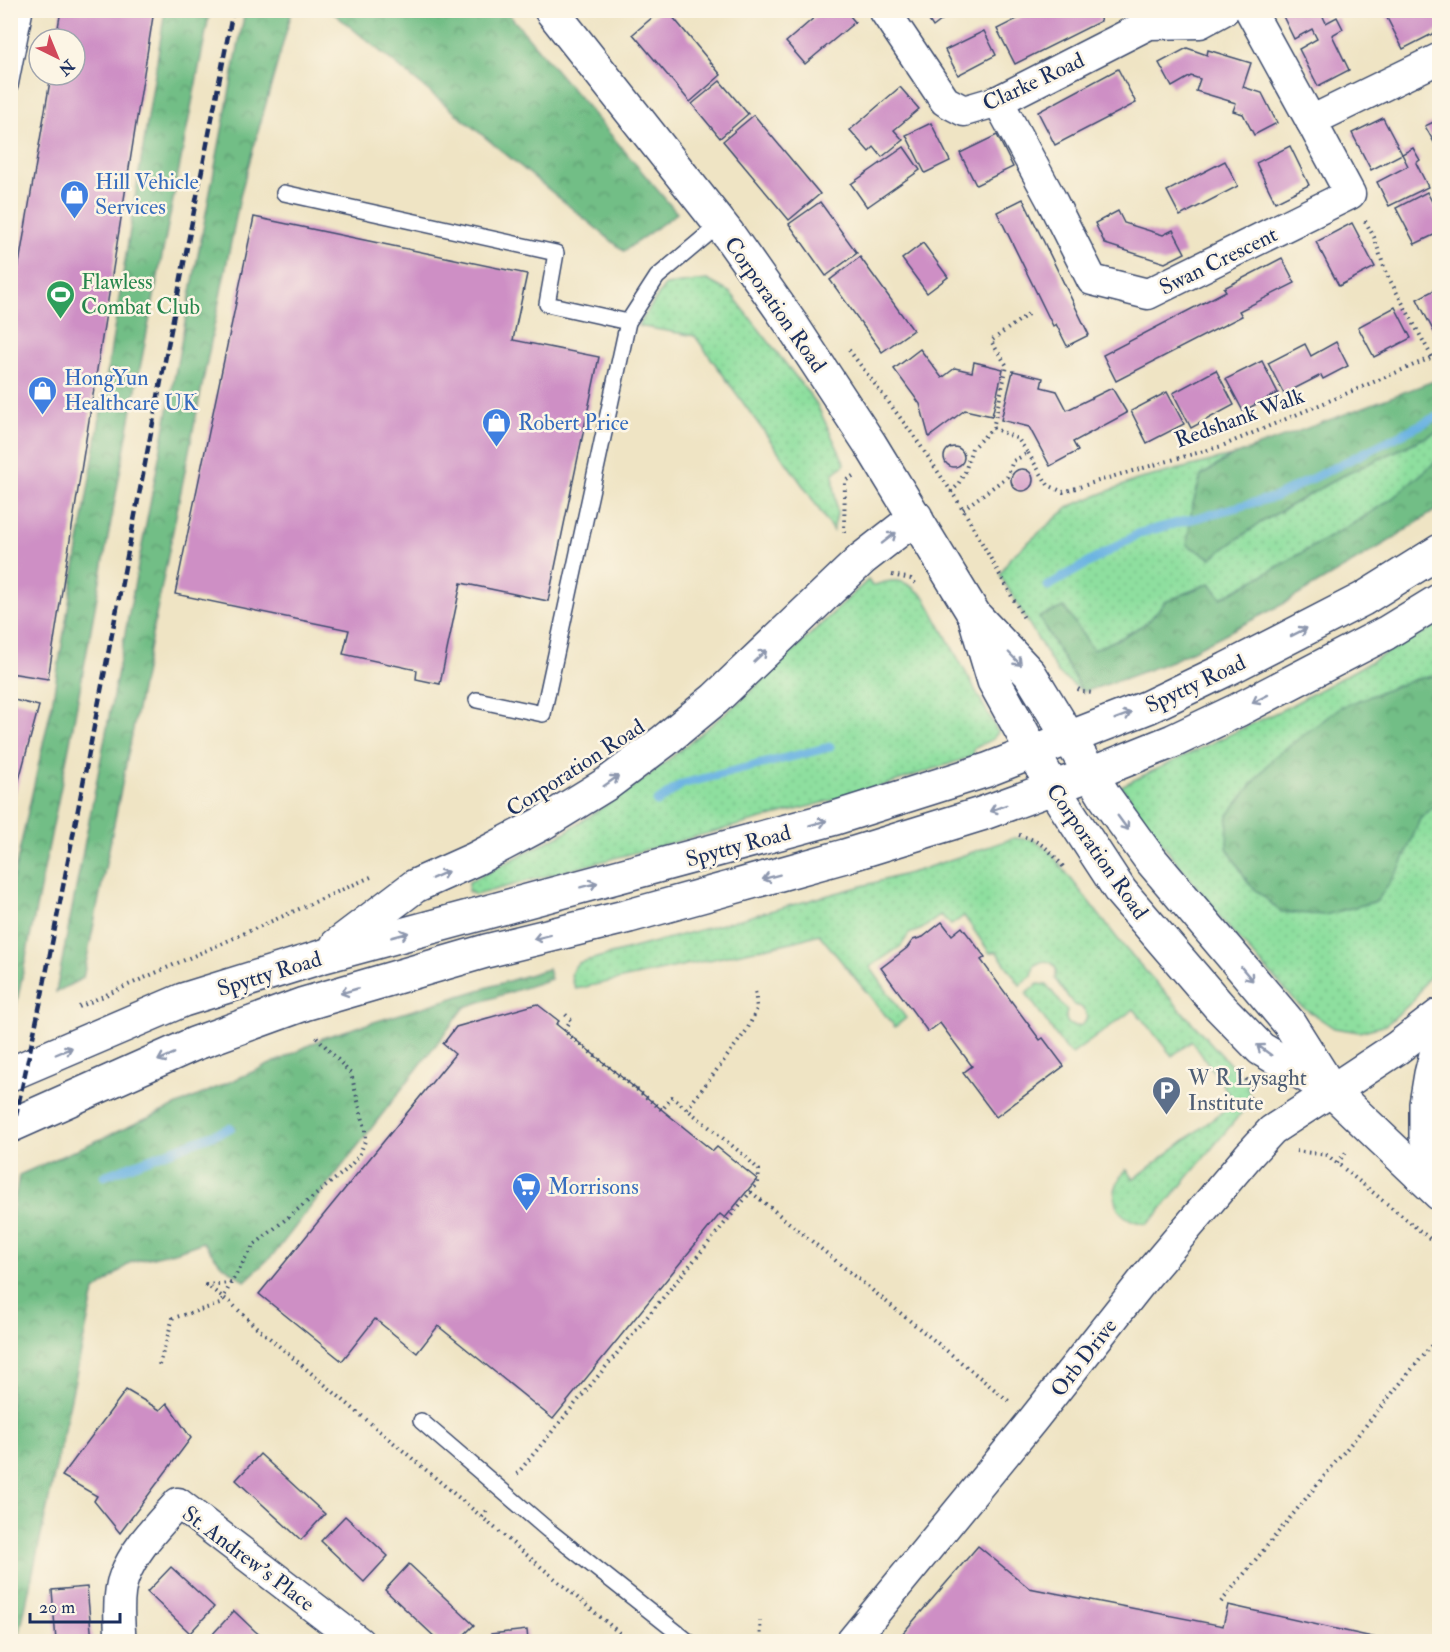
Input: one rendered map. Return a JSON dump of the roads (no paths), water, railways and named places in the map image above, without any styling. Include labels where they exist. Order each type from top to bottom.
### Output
[{"type":"main road","name":"Corporation Road","points":[[551,10],[720,224],[792,325],[916,517],[975,616],[1030,674],[1105,797],[1150,859],[1289,1023],[1332,1091]]},
{"type":"main road","points":[[324,956],[415,886],[475,859],[543,823],[608,783],[715,699],[862,559],[916,517]]},
{"type":"main road","name":"Spytty Road","points":[[10,1074],[183,1000],[324,956],[824,821],[987,770],[1148,706],[1227,669],[1363,599],[1440,551]]},
{"type":"main road","name":"Spytty Road","points":[[10,1126],[194,1044],[304,1004],[486,951],[628,916],[845,856],[981,814],[1053,788],[1173,741],[1227,716],[1386,633],[1440,600]]},
{"type":"main road","name":"Corporation Road","points":[[975,616],[994,681],[1053,788],[1121,892],[1219,1005],[1261,1049],[1332,1091],[1440,1194]]},
{"type":"main road","points":[[1332,1091],[1397,1048],[1440,1015]]},
{"type":"main road","points":[[1440,1039],[1426,1104],[1426,1136],[1440,1178]]},
{"type":"street","name":"Clarke Road","points":[[884,10],[945,101],[964,111],[998,101],[1149,24],[1200,23],[1224,10]]},
{"type":"street","points":[[1250,10],[1311,122],[1440,58]]},
{"type":"street","name":"Swan Crescent","points":[[998,101],[1092,280],[1148,294],[1350,194],[1311,122]]},
{"type":"street","name":"Orb Drive","points":[[851,1641],[1032,1421],[1148,1274],[1249,1155],[1272,1130],[1332,1091]]},
{"type":"street","name":"St. Andrew's Place","points":[[121,1641],[119,1607],[123,1579],[138,1550],[178,1503],[359,1641]]},
{"type":"lane","points":[[10,86],[25,10]]},
{"type":"lane","points":[[284,194],[556,253],[547,304],[628,322]]},
{"type":"lane","points":[[477,700],[543,714],[628,322],[657,277],[720,224]]},
{"type":"lane","points":[[421,1421],[557,1537],[689,1641]]},
{"type":"waterway","points":[[1048,586],[1140,533],[1275,497],[1440,415]]},
{"type":"waterway","points":[[657,802],[682,784],[830,747]]},
{"type":"waterway","points":[[104,1176],[231,1128]]},
{"type":"railway","points":[[10,1143],[41,1000],[233,10]]},
{"type":"place","name":"Hill Vehicle Services","points":[[74,220]]},
{"type":"place","name":"Flawless Combat Club","points":[[60,320]]},
{"type":"place","name":"HongYun Healthcare UK","points":[[43,416]]},
{"type":"place","name":"Robert Price","points":[[497,448]]},
{"type":"place","name":"W R Lysaght Institute","points":[[1167,1116]]},
{"type":"place","name":"Morrisons","points":[[527,1212]]}]
